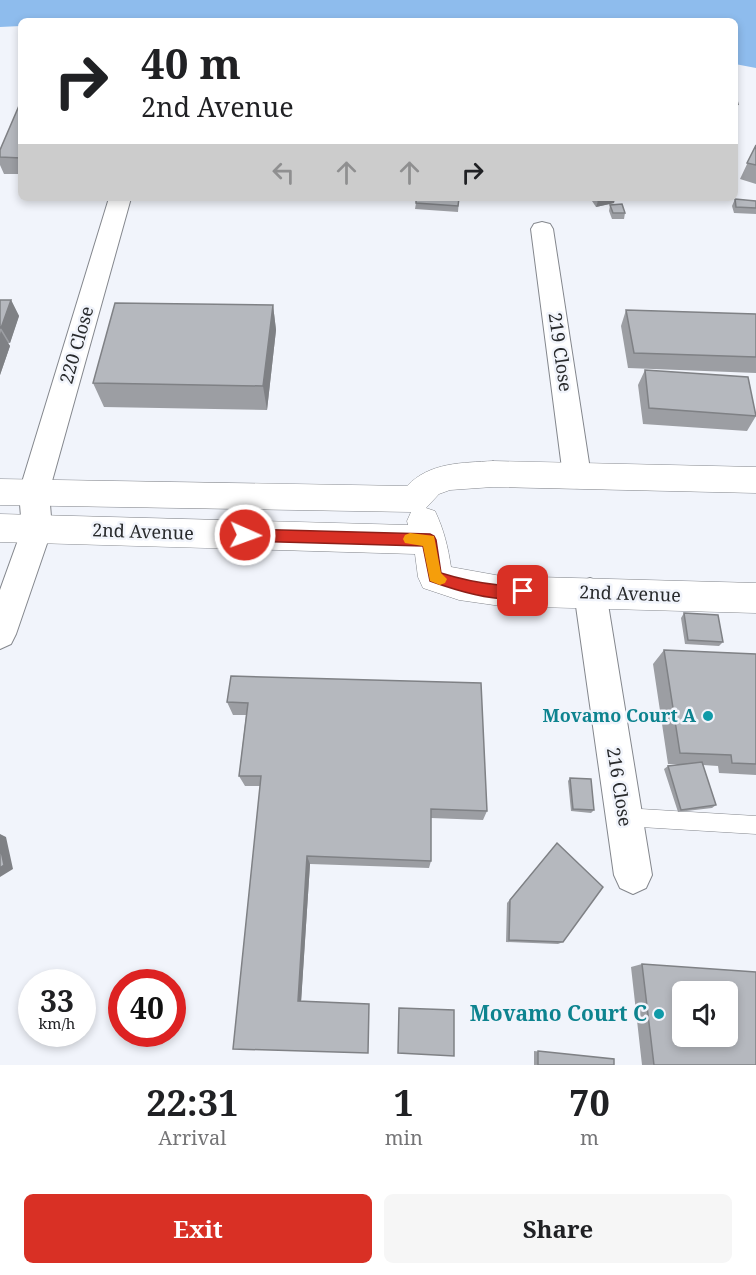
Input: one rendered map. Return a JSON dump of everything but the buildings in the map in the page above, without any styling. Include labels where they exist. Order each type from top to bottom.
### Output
[{"type":"street","name":"220 Close","points":[[34,492],[119,201]]},
{"type":"street","name":"219 Close","points":[[542,229],[577,476]]},
{"type":"street","points":[[415,499],[428,485],[447,477],[493,474],[756,480]]},
{"type":"street","name":"2nd Avenue","points":[[0,492],[415,499],[430,540],[435,577],[459,585],[501,591],[756,598]]},
{"type":"street","points":[[0,634],[38,529],[34,492]]},
{"type":"street","name":"2nd Avenue","points":[[0,528],[430,540]]},
{"type":"street","name":"216 Close","points":[[590,592],[633,875]]},
{"type":"lane","points":[[624,817],[756,825]]},
{"type":"water","points":[[0,0],[756,0],[756,68],[738,65],[738,18],[18,18],[18,26],[0,27]]},
{"type":"slow traffic","points":[[410,539],[430,540],[435,577],[440,579]]},
{"type":"place","name":"Movamo Court A","points":[[708,716]]},
{"type":"place","name":"Movamo Court C","points":[[659,1014]]},
{"type":"route","points":[[245,535],[430,540],[435,577],[459,585],[501,591],[523,591]]}]
